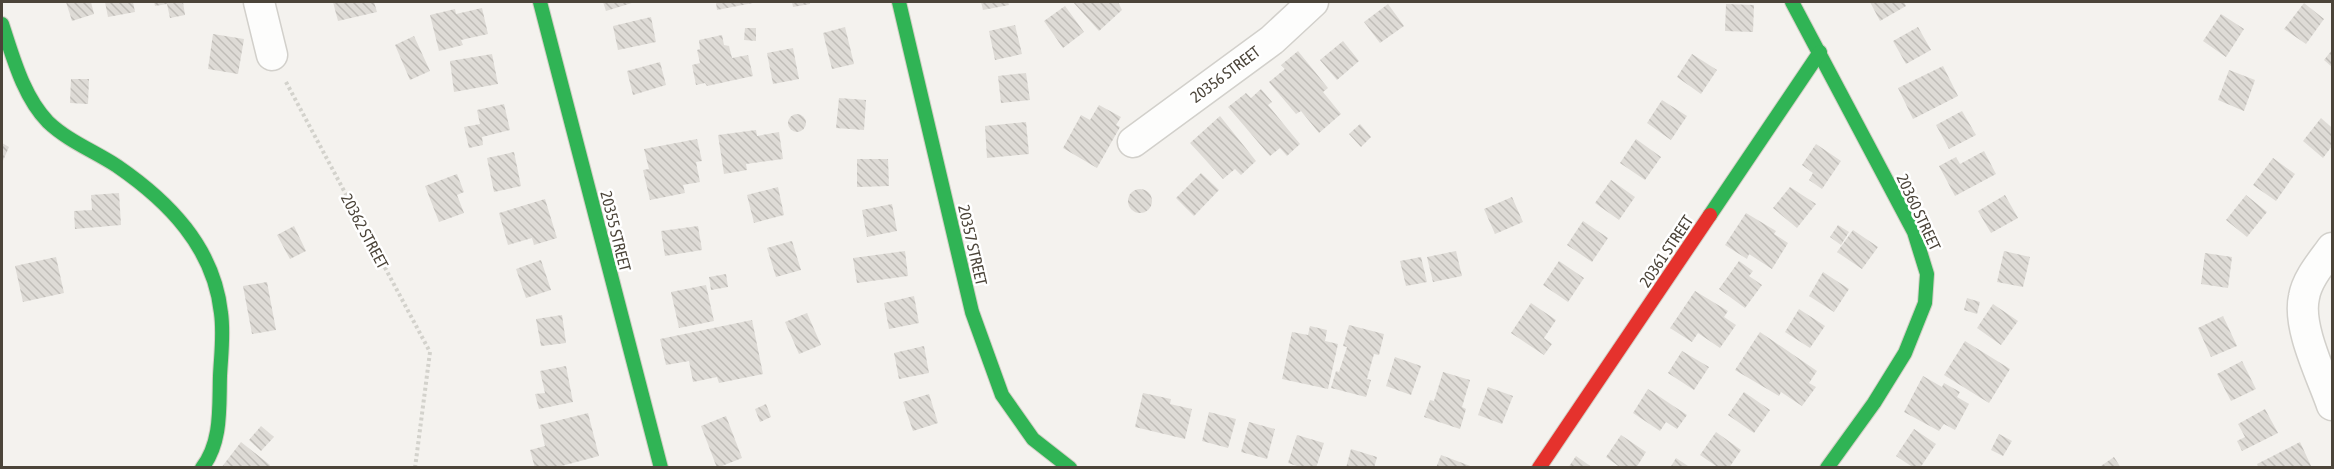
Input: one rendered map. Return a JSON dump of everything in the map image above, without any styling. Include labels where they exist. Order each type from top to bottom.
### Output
[{"type":"street","points":[[259,2],[272,55]]},
{"type":"street","name":"20355 STREET","points":[[540,2],[661,468]]},
{"type":"street","name":"20357 STREET","points":[[899,2],[972,312],[1002,395],[1033,439],[1070,468]]},
{"type":"street","name":"20356 STREET","points":[[1133,142],[1272,40],[1313,2]]},
{"type":"street","name":"20360 STREET","points":[[1792,2],[1914,232],[1924,258],[1927,280],[1925,302],[1914,338],[1827,468]]},
{"type":"street","points":[[2,24],[14,59],[40,112],[68,138],[117,167],[169,206],[200,252],[213,280],[222,312],[219,411],[215,441],[208,462],[202,468]]},
{"type":"street","name":"20361 STREET","points":[[1539,468],[1820,52]]},
{"type":"street","points":[[2332,248],[2316,270],[2304,296],[2302,318],[2332,405]]},
{"type":"path","name":"20362 STREET","points":[[272,55],[430,352],[416,468]]},
{"type":"building","points":[[66,2],[91,2],[94,14],[72,21]]},
{"type":"building","points":[[105,2],[133,2],[135,12],[108,17]]},
{"type":"building","points":[[154,2],[183,2],[185,15],[170,18],[167,4],[155,6]]},
{"type":"building","points":[[333,2],[374,2],[377,12],[338,21]]},
{"type":"building","points":[[603,2],[635,2],[606,11]]},
{"type":"building","points":[[716,2],[753,2],[753,3],[717,10]]},
{"type":"building","points":[[792,2],[810,2],[810,4],[793,7]]},
{"type":"building","points":[[981,2],[1008,2],[1009,5],[983,10]]},
{"type":"building","points":[[1073,2],[1118,2],[1122,10],[1099,31]]},
{"type":"building","points":[[1870,2],[1904,2],[1906,6],[1880,21]]},
{"type":"building","points":[[2304,3],[2324,19],[2306,44],[2284,29]]},
{"type":"building","points":[[1388,4],[1404,26],[1380,43],[1364,22]]},
{"type":"building","points":[[1726,4],[1754,5],[1753,32],[1725,31]]},
{"type":"building","points":[[1065,6],[1084,32],[1063,48],[1044,21]]},
{"type":"building","points":[[482,8],[488,34],[461,40],[463,45],[439,51],[430,15],[455,9],[456,14]]},
{"type":"building","points":[[2221,14],[2244,29],[2226,57],[2203,41]]},
{"type":"building","points":[[651,17],[656,42],[618,50],[613,26]]},
{"type":"building","points":[[1015,25],[1022,54],[995,60],[989,31]]},
{"type":"building","points":[[845,27],[854,64],[832,69],[823,33]]},
{"type":"building","points":[[1918,27],[1931,50],[1906,64],[1893,41]]},
{"type":"building","points":[[745,28],[756,28],[756,41],[744,40]]},
{"type":"building","points":[[213,34],[244,39],[238,74],[208,69]]},
{"type":"building","points":[[722,35],[724,45],[729,46],[732,58],[748,55],[753,76],[707,86],[705,83],[696,85],[692,65],[700,63],[697,50],[700,49],[699,40]]},
{"type":"building","points":[[414,36],[430,71],[410,80],[395,45]]},
{"type":"building","points":[[1343,41],[1359,61],[1337,80],[1320,60]]},
{"type":"building","points":[[793,48],[799,79],[773,84],[767,53]]},
{"type":"building","points":[[2332,50],[2332,67],[2324,60]]},
{"type":"building","points":[[1298,51],[1328,88],[1323,92],[1341,114],[1319,133],[1301,111],[1296,114],[1269,82],[1285,69],[1281,65]]},
{"type":"building","points":[[492,54],[498,84],[454,92],[450,61]]},
{"type":"building","points":[[1692,54],[1717,70],[1701,94],[1677,77]]},
{"type":"building","points":[[660,62],[666,85],[633,95],[627,71]]},
{"type":"building","points":[[1943,66],[1958,96],[1913,119],[1898,88]]},
{"type":"building","points":[[2229,70],[2255,80],[2244,111],[2218,100]]},
{"type":"building","points":[[1026,73],[1030,100],[1001,103],[998,76]]},
{"type":"building","points":[[71,79],[89,79],[88,104],[70,103]]},
{"type":"building","points":[[1261,89],[1272,102],[1268,105],[1300,144],[1287,156],[1280,148],[1270,156],[1228,107],[1246,93],[1251,98]]},
{"type":"building","points":[[839,98],[866,100],[864,130],[836,128]]},
{"type":"building","points":[[1662,100],[1687,116],[1671,140],[1647,123]]},
{"type":"building","points":[[504,104],[510,130],[482,137],[483,145],[469,148],[464,127],[480,124],[477,110]]},
{"type":"building","points":[[1099,105],[1121,117],[1116,125],[1120,127],[1097,168],[1063,148],[1081,115],[1090,120]]},
{"type":"building","points":[[1962,111],[1976,135],[1949,149],[1936,125]]},
{"type":"building","points":[[793,114],[801,114],[806,119],[804,130],[793,132],[788,127],[788,119]]},
{"type":"building","points":[[1220,116],[1256,161],[1241,175],[1235,169],[1223,179],[1190,143]]},
{"type":"building","points":[[2321,118],[2332,128],[2332,146],[2323,158],[2303,141]]},
{"type":"building","points":[[1026,122],[1029,154],[987,158],[985,126]]},
{"type":"building","points":[[1360,124],[1371,137],[1361,147],[1349,134]]},
{"type":"building","points":[[756,130],[757,136],[779,132],[783,159],[746,164],[747,170],[724,174],[718,135]]},
{"type":"building","points":[[697,139],[702,161],[696,162],[700,182],[683,185],[685,193],[650,200],[643,170],[649,169],[644,149]]},
{"type":"building","points":[[1636,139],[1661,157],[1645,180],[1620,163]]},
{"type":"building","points":[[2,143],[9,147],[2,163]]},
{"type":"building","points":[[1816,144],[1841,161],[1822,189],[1809,180],[1813,173],[1802,165]]},
{"type":"building","points":[[1984,151],[1996,174],[1955,196],[1939,166],[1956,157],[1960,164]]},
{"type":"building","points":[[514,152],[521,186],[494,192],[487,158]]},
{"type":"building","points":[[2273,158],[2295,174],[2276,201],[2253,185]]},
{"type":"building","points":[[857,159],[888,159],[889,186],[857,187]]},
{"type":"building","points":[[1201,173],[1219,190],[1194,216],[1176,198]]},
{"type":"building","points":[[457,174],[464,192],[457,195],[464,213],[439,222],[425,186]]},
{"type":"building","points":[[1611,180],[1635,197],[1619,220],[1595,203]]},
{"type":"building","points":[[778,187],[784,215],[754,223],[747,195]]},
{"type":"building","points":[[1790,187],[1816,204],[1797,228],[1773,208]]},
{"type":"building","points":[[1140,189],[1148,193],[1152,201],[1148,209],[1140,213],[1132,209],[1128,201],[1132,193]]},
{"type":"building","points":[[119,193],[121,225],[75,229],[74,211],[92,210],[91,195]]},
{"type":"building","points":[[2005,195],[2018,218],[1991,233],[1978,211]]},
{"type":"building","points":[[2246,195],[2267,212],[2247,237],[2226,220]]},
{"type":"building","points":[[1512,197],[1523,222],[1495,234],[1484,209]]},
{"type":"building","points":[[545,199],[557,238],[534,245],[532,238],[508,245],[499,213]]},
{"type":"building","points":[[892,204],[897,231],[867,237],[862,210]]},
{"type":"building","points":[[1746,213],[1776,231],[1774,234],[1788,243],[1772,269],[1749,254],[1747,259],[1725,245]]},
{"type":"building","points":[[1583,221],[1608,238],[1592,262],[1567,245]]},
{"type":"building","points":[[1838,225],[1849,232],[1841,245],[1830,237]]},
{"type":"building","points":[[294,226],[306,251],[290,259],[277,235]]},
{"type":"building","points":[[698,226],[702,250],[665,256],[661,231]]},
{"type":"building","points":[[1853,230],[1878,247],[1862,269],[1837,252]]},
{"type":"building","points":[[792,241],[801,270],[776,277],[767,248]]},
{"type":"building","points":[[905,251],[908,276],[857,283],[853,258]]},
{"type":"building","points":[[1456,251],[1462,276],[1433,282],[1427,257]]},
{"type":"building","points":[[2004,251],[2030,257],[2023,287],[1997,282]]},
{"type":"building","points":[[2205,253],[2232,257],[2228,288],[2201,284]]},
{"type":"building","points":[[56,257],[64,293],[23,302],[15,266]]},
{"type":"building","points":[[1421,257],[1427,282],[1406,286],[1400,261]]},
{"type":"building","points":[[541,260],[551,290],[526,298],[516,269]]},
{"type":"building","points":[[1559,261],[1584,278],[1568,302],[1543,285]]},
{"type":"building","points":[[1739,261],[1753,271],[1749,276],[1762,285],[1745,308],[1719,289]]},
{"type":"building","points":[[1823,272],[1849,289],[1834,312],[1809,296]]},
{"type":"building","points":[[726,274],[728,287],[711,290],[709,277]]},
{"type":"building","points":[[267,282],[276,330],[252,334],[243,286]]},
{"type":"building","points":[[706,285],[714,321],[679,328],[671,292]]},
{"type":"building","points":[[1695,291],[1728,311],[1724,317],[1736,325],[1720,348],[1698,333],[1692,342],[1670,328]]},
{"type":"building","points":[[914,296],[919,323],[889,329],[884,303]]},
{"type":"building","points":[[1967,298],[1980,302],[1977,314],[1964,310]]},
{"type":"building","points":[[1531,303],[1556,320],[1544,338],[1552,344],[1544,355],[1511,333]]},
{"type":"building","points":[[1993,304],[2018,321],[2001,345],[1977,328]]},
{"type":"building","points":[[1799,309],[1825,326],[1810,348],[1785,332]]},
{"type":"building","points":[[807,313],[821,345],[799,354],[785,322]]},
{"type":"building","points":[[562,315],[566,343],[541,346],[536,319]]},
{"type":"building","points":[[2223,316],[2237,346],[2211,357],[2198,328]]},
{"type":"building","points":[[752,320],[763,374],[719,383],[717,377],[693,382],[689,361],[666,365],[660,339]]},
{"type":"building","points":[[1349,325],[1384,334],[1379,355],[1374,354],[1367,379],[1371,380],[1366,397],[1331,388],[1347,347],[1343,346]]},
{"type":"building","points":[[1310,326],[1327,330],[1325,341],[1338,344],[1328,389],[1282,379],[1292,332],[1308,335]]},
{"type":"building","points":[[1760,332],[1817,371],[1809,383],[1816,387],[1802,406],[1781,392],[1779,396],[1735,370]]},
{"type":"building","points":[[1965,341],[2010,369],[1989,403],[1944,375]]},
{"type":"building","points":[[924,346],[929,373],[899,379],[894,353]]},
{"type":"building","points":[[1682,351],[1709,367],[1694,390],[1668,373]]},
{"type":"building","points":[[1395,357],[1421,366],[1411,395],[1386,386]]},
{"type":"building","points":[[2242,361],[2256,389],[2231,401],[2217,374]]},
{"type":"building","points":[[566,366],[573,402],[539,409],[535,394],[545,393],[540,371]]},
{"type":"building","points":[[1443,372],[1470,380],[1462,407],[1466,409],[1460,429],[1424,417],[1430,400],[1434,401]]},
{"type":"building","points":[[1923,376],[1942,387],[1944,383],[1960,392],[1957,397],[1969,404],[1955,430],[1944,424],[1939,431],[1904,412]]},
{"type":"building","points":[[1488,387],[1513,396],[1502,424],[1478,415]]},
{"type":"building","points":[[1648,389],[1687,415],[1677,429],[1666,422],[1660,431],[1633,413]]},
{"type":"building","points":[[1744,392],[1770,410],[1754,433],[1728,415]]},
{"type":"building","points":[[1143,393],[1171,399],[1170,404],[1192,409],[1185,439],[1135,427]]},
{"type":"building","points":[[929,394],[938,423],[913,431],[903,402]]},
{"type":"building","points":[[766,404],[771,417],[760,422],[755,409]]},
{"type":"building","points":[[2265,409],[2278,433],[2242,451],[2237,441],[2245,437],[2238,424]]},
{"type":"building","points":[[1209,412],[1236,419],[1228,448],[1202,441]]},
{"type":"building","points":[[588,413],[599,456],[554,468],[535,468],[530,450],[545,446],[540,425]]},
{"type":"building","points":[[726,416],[742,458],[717,468],[701,426]]},
{"type":"building","points":[[1249,422],[1275,429],[1267,459],[1241,452]]},
{"type":"building","points":[[261,426],[274,437],[261,451],[249,440]]},
{"type":"building","points":[[1914,429],[1936,444],[1920,468],[1914,468],[1896,456]]},
{"type":"building","points":[[1716,432],[1741,450],[1729,468],[1719,468],[1700,455]]},
{"type":"building","points":[[1999,434],[2012,441],[2003,456],[1991,450]]},
{"type":"building","points":[[1297,435],[1324,443],[1316,468],[1303,468],[1288,463]]},
{"type":"building","points":[[1621,435],[1646,452],[1636,468],[1621,468],[1606,457]]},
{"type":"building","points":[[241,442],[270,465],[269,468],[221,468]]},
{"type":"building","points":[[2300,442],[2312,468],[2259,468],[2257,464]]},
{"type":"building","points":[[1351,449],[1377,457],[1374,468],[1346,468]]},
{"type":"building","points":[[1441,455],[1473,467],[1473,468],[1436,468]]},
{"type":"building","points":[[1576,456],[1593,468],[1568,468]]},
{"type":"building","points":[[2114,457],[2121,468],[2098,468]]},
{"type":"building","points":[[1676,458],[1691,468],[1670,468]]},
{"type":"traffic: fast","points":[[540,2],[661,468]]},
{"type":"traffic: fast","points":[[899,2],[972,312],[1002,395],[1033,439],[1070,468]]},
{"type":"traffic: fast","points":[[1792,2],[1914,232],[1927,274],[1925,303],[1905,353],[1874,403],[1827,468]]},
{"type":"traffic: fast","points":[[2,24],[25,88],[39,112],[56,129],[117,166],[154,194],[186,228],[209,267],[217,289],[221,313],[222,344],[218,424],[213,447],[202,468]]},
{"type":"traffic: fast","points":[[1710,215],[1820,52]]},
{"type":"traffic: jam","points":[[1539,468],[1710,215]]}]
